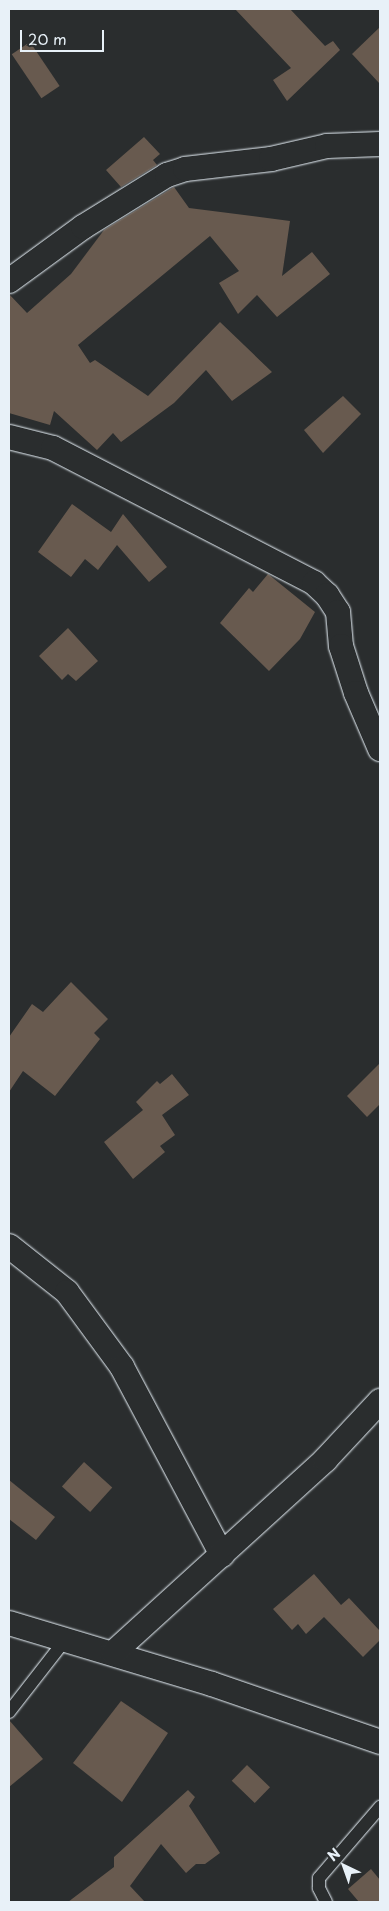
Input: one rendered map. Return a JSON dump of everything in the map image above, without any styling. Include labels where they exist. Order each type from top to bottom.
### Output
[{"type":"street","points":[[9,282],[83,228],[167,175],[185,169],[271,159],[327,146],[380,144]]},
{"type":"street","points":[[9,437],[53,448],[314,583],[327,594],[338,612],[341,646],[356,693],[379,744]]},
{"type":"street","points":[[9,1246],[67,1292],[122,1367],[222,1555]]},
{"type":"street","points":[[113,1653],[325,1460],[380,1402]]},
{"type":"street","points":[[9,1623],[113,1653],[380,1742]]},
{"type":"lane","points":[[9,1712],[65,1640]]},
{"type":"lane","points":[[326,1902],[318,1888],[319,1878],[380,1807]]},
{"type":"building","points":[[235,9],[290,9],[325,46],[333,41],[340,50],[287,101],[273,80],[291,68]]},
{"type":"building","points":[[380,27],[380,84],[352,54]]},
{"type":"building","points":[[30,42],[60,86],[41,98],[12,54]]},
{"type":"building","points":[[144,137],[160,154],[153,160],[157,165],[121,187],[106,170]]},
{"type":"building","points":[[174,187],[189,208],[290,221],[282,276],[312,252],[330,274],[277,317],[257,295],[238,314],[219,283],[239,271],[210,236],[78,345],[90,363],[95,360],[148,396],[220,322],[272,372],[232,401],[206,370],[174,403],[121,442],[113,433],[97,450],[54,411],[50,425],[9,413],[9,294],[27,313],[71,274],[104,230]]},
{"type":"building","points":[[343,396],[361,414],[323,453],[304,430]]},
{"type":"building","points":[[72,504],[111,532],[123,514],[167,567],[149,582],[117,545],[98,570],[85,559],[71,577],[38,552]]},
{"type":"building","points":[[268,574],[315,612],[300,639],[269,671],[220,623],[249,588],[253,592]]},
{"type":"building","points":[[68,628],[98,661],[76,681],[68,674],[62,680],[39,656]]},
{"type":"building","points":[[71,982],[108,1019],[94,1033],[100,1039],[55,1096],[23,1071],[9,1092],[9,1037],[32,1004],[43,1012]]},
{"type":"building","points":[[380,1063],[380,1104],[367,1117],[347,1096]]},
{"type":"building","points":[[172,1074],[189,1095],[162,1115],[175,1135],[160,1146],[165,1152],[133,1179],[104,1142],[143,1110],[136,1102],[157,1081],[160,1084]]},
{"type":"building","points":[[84,1462],[112,1487],[90,1512],[62,1487]]},
{"type":"building","points":[[9,1480],[55,1517],[36,1540],[9,1519]]},
{"type":"building","points":[[314,1574],[341,1605],[349,1598],[380,1631],[380,1640],[363,1657],[324,1617],[306,1634],[298,1624],[292,1630],[273,1609]]},
{"type":"building","points":[[121,1701],[168,1733],[122,1802],[73,1763]]},
{"type":"building","points":[[9,1720],[43,1759],[9,1787]]},
{"type":"building","points":[[247,1765],[270,1787],[255,1803],[232,1781]]},
{"type":"building","points":[[188,1790],[195,1797],[189,1806],[220,1853],[205,1864],[196,1864],[186,1873],[161,1844],[130,1886],[145,1902],[68,1902],[114,1867],[114,1857]]},
{"type":"building","points":[[371,1869],[380,1880],[380,1902],[359,1902],[348,1889]]}]
